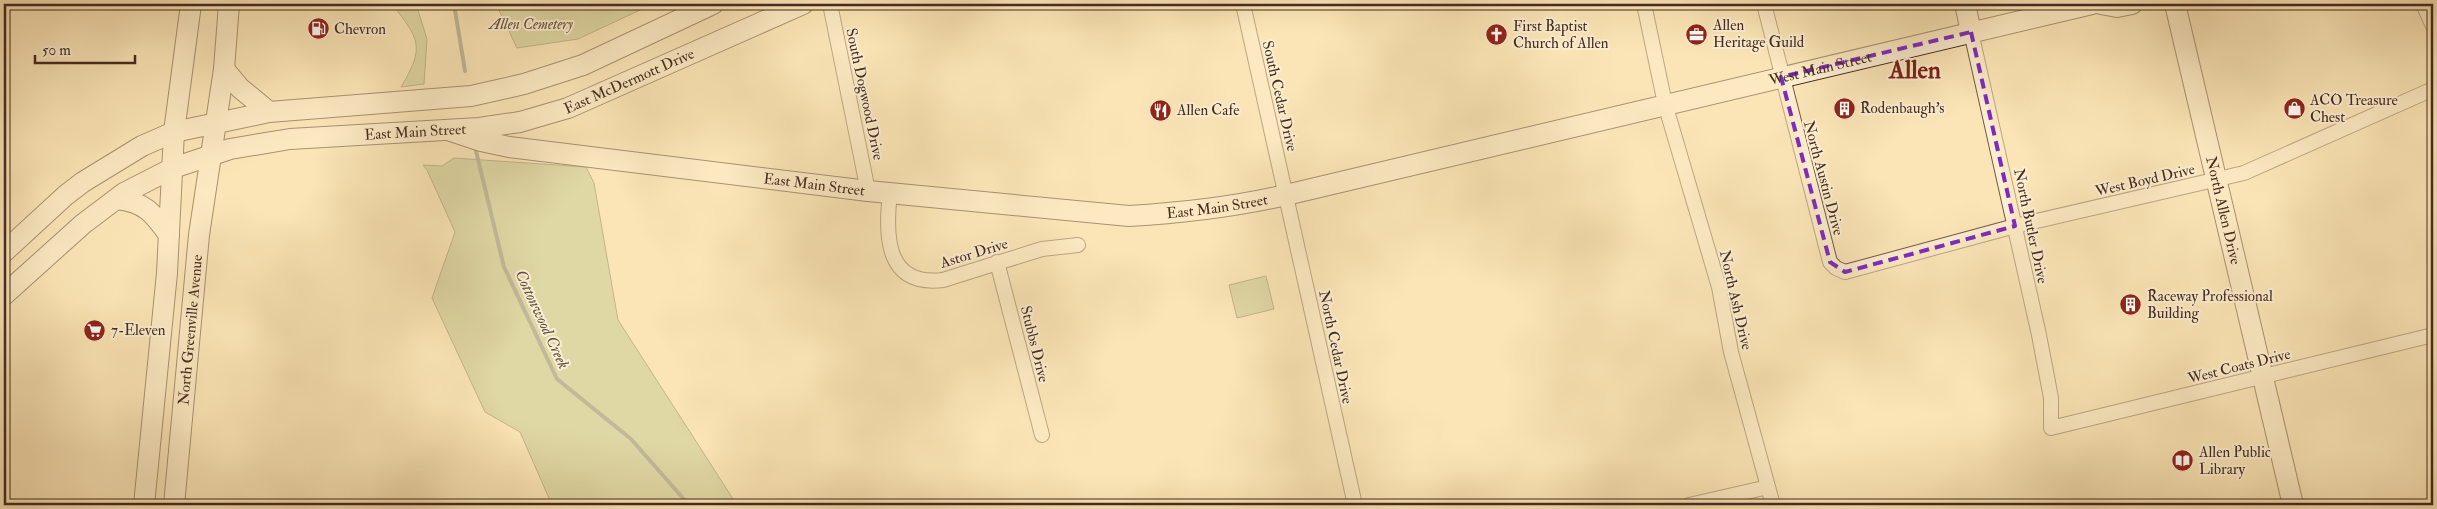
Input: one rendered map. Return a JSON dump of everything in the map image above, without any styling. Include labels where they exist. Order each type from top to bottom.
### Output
[{"type":"main road","name":"North Greenville Avenue","points":[[144,505],[169,235],[174,132],[191,4]]},
{"type":"main road","name":"North Greenville Avenue","points":[[174,505],[199,235],[224,69],[229,4]]},
{"type":"main road","name":"East Main Street","points":[[4,252],[66,195],[83,182],[142,146],[174,132],[269,112],[471,96],[524,84],[583,65],[713,4]]},
{"type":"main road","name":"East McDermott Drive","points":[[448,130],[520,122],[564,110],[803,4]]},
{"type":"main road","points":[[1965,4],[1971,32]]},
{"type":"main road","name":"West Main Street","points":[[1665,104],[2092,4]]},
{"type":"main road","points":[[2101,4],[2117,7],[2132,4]]},
{"type":"main road","name":"North Allen Drive","points":[[2175,4],[2293,505]]},
{"type":"main road","points":[[224,69],[240,88],[269,112]]},
{"type":"main road","name":"East Main Street","points":[[4,295],[83,224],[117,199],[172,168],[212,154],[290,139],[448,130],[481,141],[509,147],[868,191],[1129,216],[1206,209],[1286,195],[1665,104]]},
{"type":"main road","points":[[117,199],[144,206],[156,217],[169,235]]},
{"type":"street","name":"South Dogwood Drive","points":[[830,4],[868,191]]},
{"type":"street","name":"South Cedar Drive","points":[[1243,4],[1286,195]]},
{"type":"street","name":"North Ash Drive","points":[[1644,4],[1665,104],[1719,287],[1731,352],[1773,505]]},
{"type":"street","name":"North Austin Drive","points":[[1764,4],[1781,77],[1830,262],[1836,268],[1845,272],[1853,271]]},
{"type":"street","points":[[2423,4],[2433,26]]},
{"type":"street","name":"North Butler Drive","points":[[1971,32],[2015,226],[2051,398],[2051,428]]},
{"type":"street","name":"West Boyd Drive","points":[[1853,271],[2015,226],[2244,173],[2433,89]]},
{"type":"street","name":"Astor Drive","points":[[890,193],[886,225],[893,256],[901,269],[915,278],[929,282],[942,280],[1042,249],[1078,245]]},
{"type":"street","name":"North Cedar Drive","points":[[1286,195],[1355,505]]},
{"type":"street","name":"Stubbs Drive","points":[[997,262],[1042,434]]},
{"type":"street","name":"West Coats Drive","points":[[2051,428],[2433,335]]},
{"type":"street","points":[[1690,505],[1768,487]]},
{"type":"highlighted area","points":[[1971,32],[2015,226],[1845,272],[1830,262],[1781,77]]},
{"type":"green space","points":[[392,4],[416,4],[427,39],[424,84],[401,87],[414,62],[416,44],[409,27]]},
{"type":"green space","name":"Allen Cemetery","points":[[496,4],[653,4],[578,39],[517,48]]},
{"type":"green space","points":[[454,158],[586,167],[594,183],[618,320],[737,505],[552,505],[520,432],[485,412],[432,298],[455,232],[423,165],[442,166]]},
{"type":"green space","points":[[1266,276],[1274,309],[1237,318],[1229,285]]},
{"type":"waterway","name":"Cottonwood Creek","points":[[454,4],[465,71]]},
{"type":"waterway","name":"Cottonwood Creek","points":[[476,151],[504,267],[557,379],[631,439],[689,505]]},
{"type":"place","name":"Chevron","points":[[318,29]]},
{"type":"place","name":"Allen Heritage Guild","points":[[1697,34]]},
{"type":"place","name":"First Baptist Church of Allen","points":[[1497,35]]},
{"type":"place","name":"Rodenbaugh's","points":[[1844,108]]},
{"type":"place","name":"ACO Treasure Chest","points":[[2294,109]]},
{"type":"place","name":"Allen Cafe","points":[[1161,110]]},
{"type":"place","name":"Raceway Professional Building","points":[[2131,305]]},
{"type":"place","name":"7-Eleven","points":[[95,330]]},
{"type":"place","name":"Allen Public Library","points":[[2183,461]]},
{"type":"district","name":"Allen","points":[[1915,69]]}]
